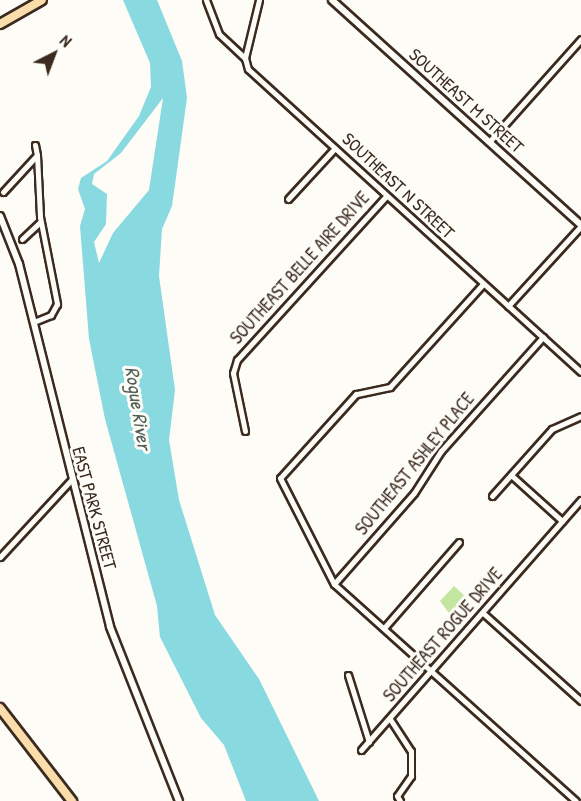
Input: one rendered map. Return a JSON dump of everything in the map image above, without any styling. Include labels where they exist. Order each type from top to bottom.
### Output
[{"type":"highway","points":[[0,24],[42,0]]},
{"type":"main road","points":[[0,708],[72,801]]},
{"type":"street","name":"SOUTHEAST N STREET","points":[[206,0],[219,34],[245,58],[248,69],[581,372]]},
{"type":"street","points":[[245,58],[259,0]]},
{"type":"street","name":"SOUTHEAST M STREET","points":[[332,0],[581,226]]},
{"type":"street","points":[[489,141],[581,39]]},
{"type":"street","points":[[34,322],[51,315],[57,304],[40,219],[35,145]]},
{"type":"street","points":[[288,199],[334,148]]},
{"type":"street","points":[[3,192],[37,155]]},
{"type":"street","name":"SOUTHEAST BELLE AIRE DRIVE","points":[[245,431],[233,373],[237,360],[386,196]]},
{"type":"street","name":"EAST PARK STREET","points":[[0,216],[34,322],[71,480],[118,652],[179,801]]},
{"type":"street","points":[[22,239],[40,219]]},
{"type":"street","points":[[508,306],[581,226]]},
{"type":"street","points":[[483,284],[386,391],[356,394],[280,478],[334,584],[576,801]]},
{"type":"street","name":"SOUTHEAST ASHLEY PLACE","points":[[334,584],[414,493],[441,451],[543,337]]},
{"type":"street","points":[[492,496],[552,429],[581,416]]},
{"type":"street","points":[[511,475],[562,521]]},
{"type":"street","points":[[0,557],[71,480]]},
{"type":"street","name":"SOUTHEAST ROGUE DRIVE","points":[[400,801],[397,796],[411,776],[411,750],[390,719],[581,500]]},
{"type":"street","points":[[384,628],[459,542]]},
{"type":"street","points":[[483,613],[581,701]]},
{"type":"street","points":[[348,675],[369,742]]},
{"type":"street","points":[[361,750],[390,719]]},
{"type":"green space","points":[[454,586],[466,597],[451,616],[440,601]]},
{"type":"water","name":"Rogue River","points":[[123,0],[157,0],[182,61],[187,98],[172,206],[162,229],[159,276],[175,390],[169,440],[179,500],[215,615],[259,679],[319,801],[246,801],[224,745],[201,718],[160,637],[157,606],[105,419],[89,339],[80,226],[85,209],[78,189],[81,178],[107,161],[139,116],[151,87],[150,63]],"holes":[[[163,98],[149,190],[113,233],[99,263],[94,242],[106,224],[107,194],[92,184],[94,174],[121,153]]]}]
